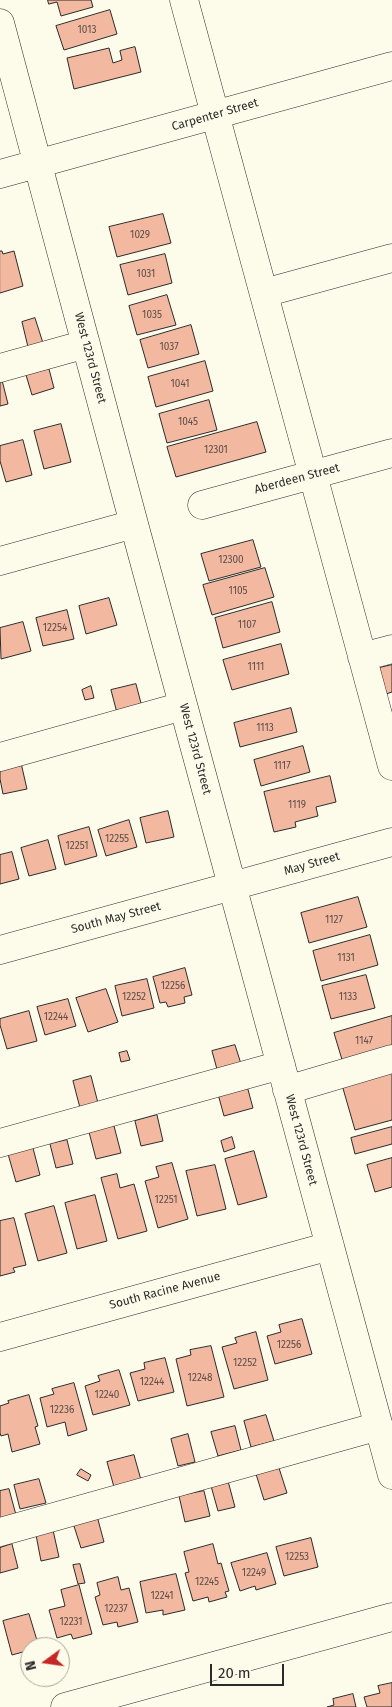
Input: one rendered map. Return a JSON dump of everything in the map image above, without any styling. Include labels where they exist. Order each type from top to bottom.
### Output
[{"type":"street","points":[[184,0],[392,766]]},
{"type":"street","name":"West 123rd Street","points":[[0,23],[392,1475]]},
{"type":"street","name":"Carpenter Street","points":[[0,174],[392,66]]},
{"type":"street","points":[[264,293],[392,258]]},
{"type":"street","points":[[0,368],[86,344]]},
{"type":"street","name":"Aberdeen Street","points":[[202,506],[392,453]]},
{"type":"street","points":[[0,561],[134,524]]},
{"type":"street","points":[[362,657],[392,649]]},
{"type":"street","points":[[0,757],[183,706]]},
{"type":"street","name":"May Street","points":[[232,886],[392,842]]},
{"type":"street","name":"South May Street","points":[[0,950],[232,886]]},
{"type":"street","points":[[0,1143],[284,1077],[392,1059]]},
{"type":"street","name":"South Racine Avenue","points":[[0,1337],[330,1246]]},
{"type":"street","points":[[0,1532],[379,1426]]},
{"type":"street","points":[[65,1707],[392,1617]]},
{"type":"building","points":[[48,0],[91,0],[93,7],[61,16],[57,2],[49,4]]},
{"type":"building","points":[[110,10],[117,34],[64,50],[56,26]]},
{"type":"building","points":[[135,47],[141,72],[74,89],[67,58],[109,48],[113,63],[122,60],[120,51]]},
{"type":"building","points":[[163,214],[171,243],[117,257],[109,227]]},
{"type":"building","points":[[0,251],[3,254],[14,251],[23,286],[0,293]]},
{"type":"building","points":[[165,254],[172,283],[128,295],[120,265]]},
{"type":"building","points":[[167,295],[176,325],[137,335],[129,306]]},
{"type":"building","points":[[35,318],[43,343],[28,347],[22,322]]},
{"type":"building","points":[[191,325],[199,354],[148,368],[140,340]]},
{"type":"building","points":[[205,361],[213,391],[156,407],[148,377]]},
{"type":"building","points":[[49,369],[54,388],[32,395],[26,375]]},
{"type":"building","points":[[2,380],[8,404],[0,406],[0,381]]},
{"type":"building","points":[[209,400],[217,430],[167,443],[159,414]]},
{"type":"building","points":[[257,422],[266,452],[176,477],[167,447]]},
{"type":"building","points":[[61,424],[71,462],[44,469],[34,431]]},
{"type":"building","points":[[23,440],[32,475],[6,482],[0,461],[0,446]]},
{"type":"building","points":[[253,540],[261,567],[209,581],[201,554]]},
{"type":"building","points":[[265,568],[274,597],[212,615],[203,585]]},
{"type":"building","points":[[109,598],[117,625],[86,634],[79,606]]},
{"type":"building","points":[[272,602],[280,632],[223,648],[215,618]]},
{"type":"building","points":[[67,610],[74,639],[43,646],[36,618]]},
{"type":"building","points":[[23,622],[31,651],[1,659],[0,628]]},
{"type":"building","points":[[281,644],[289,674],[232,690],[223,660]]},
{"type":"building","points":[[392,665],[392,692],[386,694],[379,668]]},
{"type":"building","points":[[136,684],[142,707],[117,713],[111,690]]},
{"type":"building","points":[[91,686],[94,698],[85,700],[82,690]]},
{"type":"building","points":[[291,708],[297,732],[240,747],[234,723]]},
{"type":"building","points":[[303,746],[310,772],[261,786],[254,760]]},
{"type":"building","points":[[21,763],[27,789],[3,794],[0,769]]},
{"type":"building","points":[[330,776],[336,802],[316,807],[318,816],[295,822],[296,827],[274,832],[264,792]]},
{"type":"building","points":[[168,811],[174,837],[146,843],[140,818]]},
{"type":"building","points":[[129,820],[137,847],[106,856],[98,830]]},
{"type":"building","points":[[89,827],[97,856],[65,865],[58,836]]},
{"type":"building","points":[[48,840],[56,869],[29,876],[21,848]]},
{"type":"building","points":[[12,852],[19,879],[0,884],[0,855]]},
{"type":"building","points":[[358,897],[367,927],[309,943],[301,913]]},
{"type":"building","points":[[370,935],[378,965],[321,981],[313,951]]},
{"type":"building","points":[[185,968],[192,995],[184,997],[185,1003],[168,1007],[166,1002],[160,1003],[153,977]]},
{"type":"building","points":[[366,975],[375,1008],[331,1019],[322,986]]},
{"type":"building","points":[[147,979],[154,1008],[122,1016],[115,986]]},
{"type":"building","points":[[106,989],[118,1022],[88,1032],[76,998]]},
{"type":"building","points":[[68,999],[76,1026],[45,1035],[37,1007]]},
{"type":"building","points":[[29,1011],[37,1041],[7,1049],[0,1019]]},
{"type":"building","points":[[392,1016],[392,1049],[343,1063],[334,1033]]},
{"type":"building","points":[[235,1045],[242,1067],[218,1073],[212,1051]]},
{"type":"building","points":[[127,1051],[130,1060],[121,1062],[119,1053]]},
{"type":"building","points":[[392,1071],[392,1120],[355,1130],[342,1085]]},
{"type":"building","points":[[91,1076],[98,1103],[80,1108],[73,1081]]},
{"type":"building","points":[[247,1086],[253,1108],[224,1116],[218,1094]]},
{"type":"building","points":[[157,1115],[163,1141],[141,1146],[135,1121]]},
{"type":"building","points":[[114,1126],[121,1153],[96,1159],[89,1132]]},
{"type":"building","points":[[392,1127],[392,1144],[355,1154],[351,1138]]},
{"type":"building","points":[[232,1137],[235,1148],[224,1152],[221,1141]]},
{"type":"building","points":[[67,1140],[73,1164],[56,1168],[50,1144]]},
{"type":"building","points":[[33,1148],[40,1175],[16,1182],[8,1154]]},
{"type":"building","points":[[254,1151],[267,1197],[238,1205],[225,1159]]},
{"type":"building","points":[[392,1158],[392,1187],[375,1192],[367,1165]]},
{"type":"building","points":[[172,1163],[188,1219],[158,1228],[145,1181],[159,1177],[156,1167]]},
{"type":"building","points":[[215,1165],[226,1209],[197,1216],[186,1171]]},
{"type":"building","points":[[117,1174],[120,1188],[134,1184],[147,1231],[118,1239],[101,1178]]},
{"type":"building","points":[[95,1195],[107,1241],[77,1249],[65,1203]]},
{"type":"building","points":[[54,1206],[67,1253],[38,1261],[25,1214]]},
{"type":"building","points":[[14,1218],[26,1265],[13,1268],[15,1272],[0,1276],[0,1221]]},
{"type":"building","points":[[302,1319],[312,1354],[275,1364],[267,1336],[281,1332],[279,1325]]},
{"type":"building","points":[[256,1332],[268,1380],[234,1389],[222,1347],[237,1343],[235,1338]]},
{"type":"building","points":[[211,1346],[224,1397],[187,1406],[176,1359],[191,1355],[190,1350]]},
{"type":"building","points":[[165,1358],[174,1392],[138,1401],[130,1373],[145,1369],[144,1363]]},
{"type":"building","points":[[119,1370],[130,1405],[93,1415],[85,1386],[100,1381],[98,1376]]},
{"type":"building","points":[[74,1383],[87,1430],[68,1436],[65,1422],[47,1427],[40,1398],[54,1394],[52,1389]]},
{"type":"building","points":[[29,1395],[38,1426],[35,1427],[40,1444],[12,1452],[8,1434],[1,1436],[0,1433],[0,1406],[9,1403],[8,1401]]},
{"type":"building","points":[[266,1415],[274,1441],[251,1447],[244,1421]]},
{"type":"building","points":[[235,1426],[241,1450],[218,1456],[211,1432]]},
{"type":"building","points":[[188,1434],[195,1462],[178,1466],[171,1439]]},
{"type":"building","points":[[134,1455],[141,1480],[114,1487],[107,1462]]},
{"type":"building","points":[[279,1468],[287,1493],[264,1500],[256,1474]]},
{"type":"building","points":[[81,1469],[91,1475],[88,1481],[77,1475]]},
{"type":"building","points":[[39,1479],[46,1503],[20,1509],[14,1485]]},
{"type":"building","points":[[228,1481],[235,1507],[218,1511],[211,1486]]},
{"type":"building","points":[[9,1489],[16,1515],[0,1519],[0,1491]]},
{"type":"building","points":[[204,1491],[210,1516],[185,1522],[179,1496]]},
{"type":"building","points":[[97,1516],[104,1542],[81,1548],[73,1523]]},
{"type":"building","points":[[53,1530],[59,1557],[41,1561],[36,1535]]},
{"type":"building","points":[[311,1538],[318,1567],[284,1576],[276,1547]]},
{"type":"building","points":[[12,1544],[18,1568],[0,1573],[0,1548]]},
{"type":"building","points":[[213,1544],[218,1564],[221,1563],[229,1591],[225,1592],[227,1597],[209,1602],[208,1597],[193,1601],[185,1573],[189,1572],[184,1552]]},
{"type":"building","points":[[267,1553],[276,1584],[256,1590],[255,1586],[240,1591],[231,1563]]},
{"type":"building","points":[[80,1564],[85,1583],[78,1584],[73,1565]]},
{"type":"building","points":[[176,1574],[185,1610],[163,1615],[163,1610],[146,1613],[140,1582]]},
{"type":"building","points":[[118,1577],[121,1590],[129,1588],[138,1622],[118,1627],[117,1622],[103,1625],[95,1597],[100,1595],[97,1583]]},
{"type":"building","points":[[79,1585],[92,1634],[73,1639],[71,1634],[57,1637],[49,1610],[65,1606],[61,1590]]},
{"type":"building","points":[[29,1614],[36,1637],[20,1637],[20,1653],[12,1655],[3,1621]]},
{"type":"building","points":[[392,1683],[392,1707],[367,1707],[364,1697],[380,1693],[378,1686]]},
{"type":"building","points":[[353,1694],[356,1707],[327,1707],[334,1705],[333,1699]]}]
